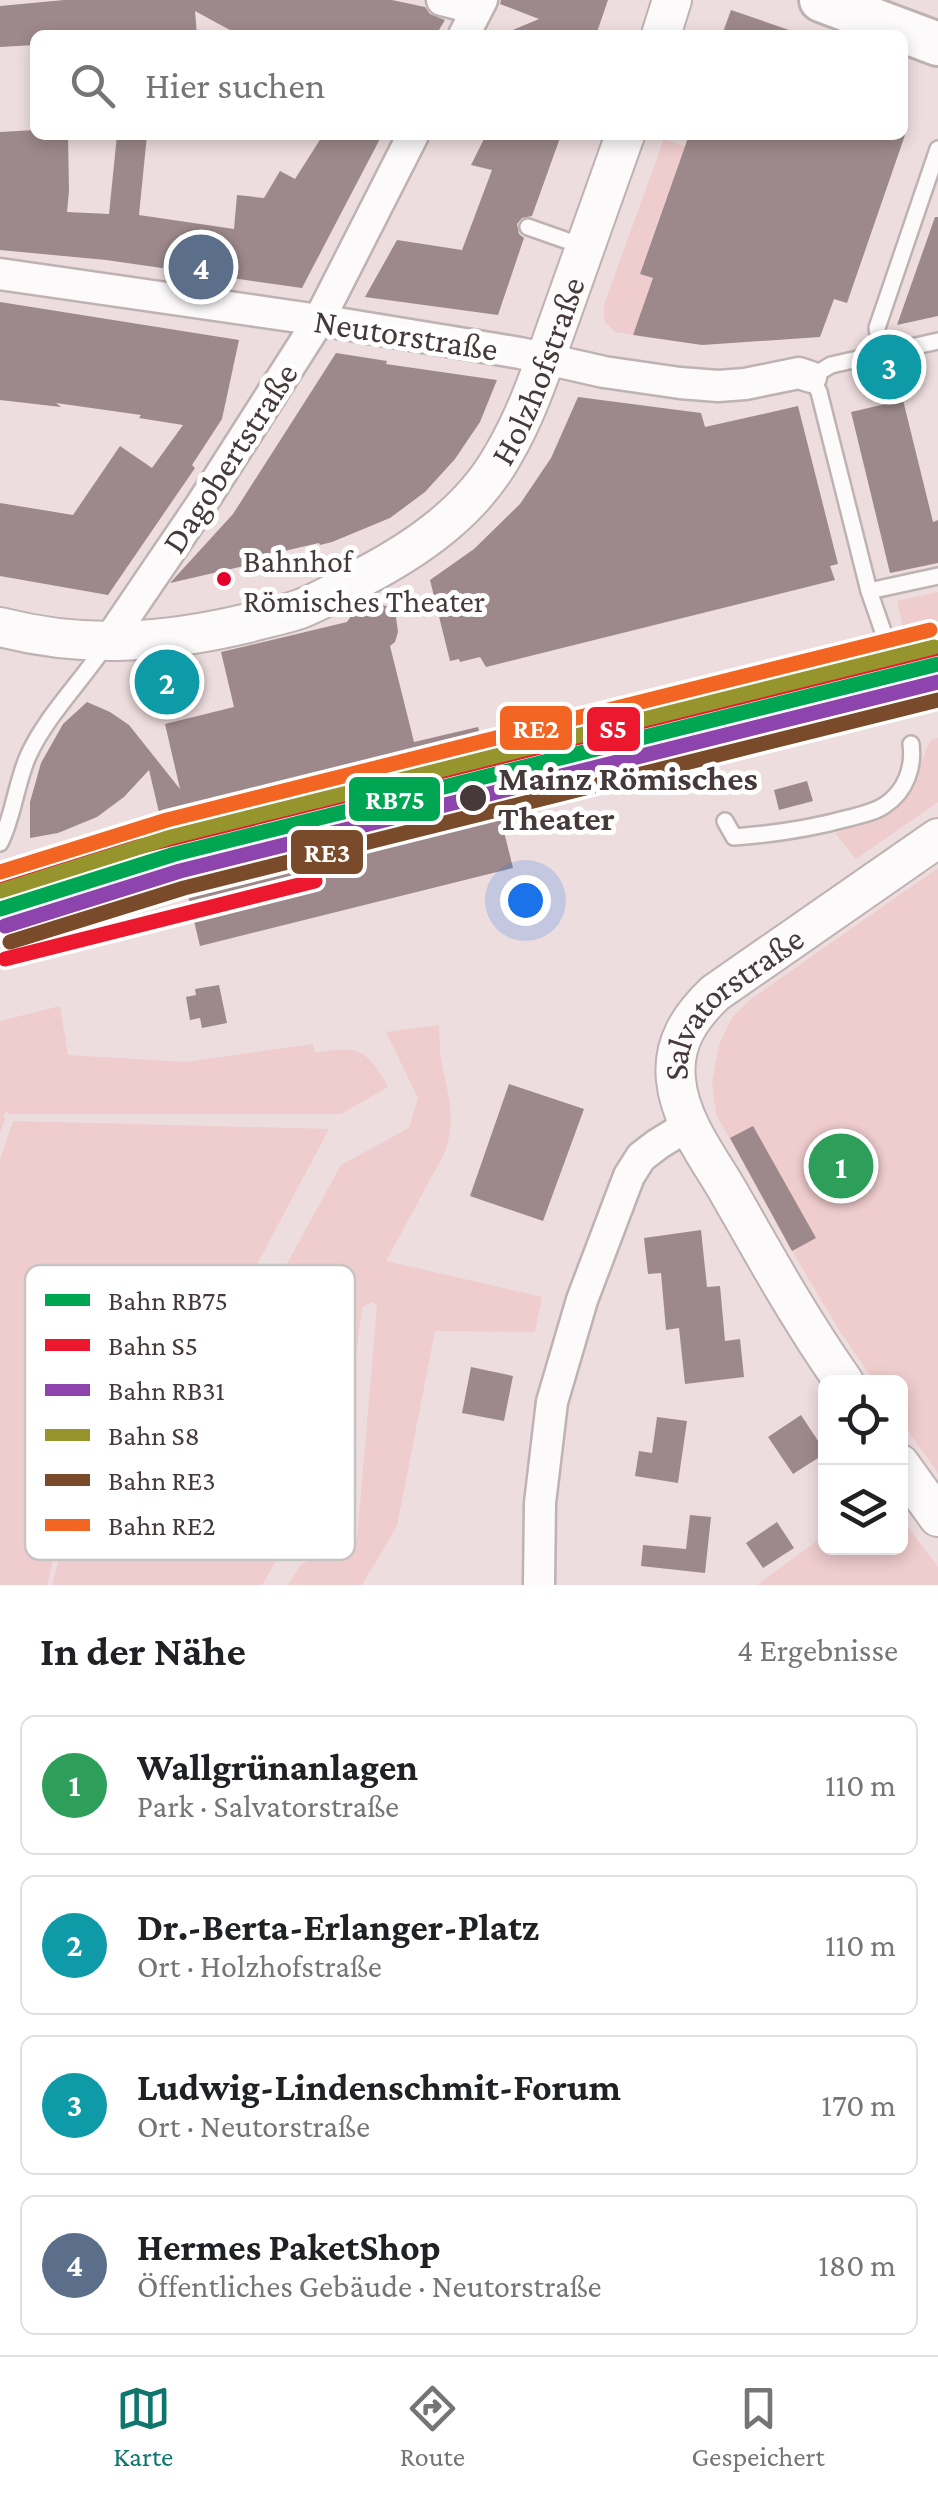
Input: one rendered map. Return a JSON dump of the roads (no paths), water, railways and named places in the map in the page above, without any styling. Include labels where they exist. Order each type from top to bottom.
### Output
[{"type":"main road","points":[[821,0],[901,30]]},
{"type":"main road","points":[[908,33],[938,44]]},
{"type":"street","points":[[442,0],[474,15]]},
{"type":"street","points":[[663,30],[672,0]]},
{"type":"street","name":"Dagobertstraße","points":[[116,630],[319,320],[411,140]]},
{"type":"street","name":"Holzhofstraße","points":[[0,627],[65,639],[116,630],[387,565],[434,533],[488,479],[530,400],[623,140]]},
{"type":"street","name":"Neutorstraße","points":[[0,274],[319,320],[604,372],[718,386],[799,373],[810,377]]},
{"type":"street","name":"Holzhofstraße","points":[[0,614],[116,630]]},
{"type":"street","name":"Salvatorstraße","points":[[839,1375],[795,1309],[689,1125],[676,1081],[676,1062],[692,1016],[716,993],[938,838]]},
{"type":"street","points":[[539,1585],[540,1504],[552,1402],[582,1300],[629,1176],[641,1158],[689,1125]]},
{"type":"street","points":[[901,1465],[938,1516]]},
{"type":"lane","points":[[881,354],[876,328],[938,148]]},
{"type":"lane","points":[[528,227],[585,247]]},
{"type":"lane","points":[[885,637],[868,592],[820,392],[810,377],[830,364],[938,342]]},
{"type":"lane","points":[[868,592],[938,576]]},
{"type":"lane","points":[[0,843],[22,770],[44,726],[116,630]]},
{"type":"lane","points":[[726,820],[734,837],[780,834],[884,806],[910,773],[912,744]]},
{"type":"rail line","name":"RE2","points":[[0,872],[167,820],[930,630]]},
{"type":"rail line","name":"S8","points":[[0,891],[171,837],[934,647]]},
{"type":"rail line","name":"S5","points":[[0,890],[138,847],[938,648]]},
{"type":"rail line","name":"RB75","points":[[0,909],[175,854],[938,664]]},
{"type":"rail line","name":"RB31","points":[[5,926],[180,871],[938,682]]},
{"type":"rail line","name":"RE3","points":[[10,942],[184,888],[938,700]]},
{"type":"rail line","name":"S5","points":[[5,959],[315,881]]},
{"type":"place","name":"Hermes PaketShop","points":[[201,267]]},
{"type":"place","name":"Ludwig-Lindenschmit-Forum","points":[[889,367]]},
{"type":"place","name":"Bahnhof Römisches Theater","points":[[224,579]]},
{"type":"place","name":"Dr.-Berta-Erlanger-Platz","points":[[167,682]]},
{"type":"place","name":"Mainz Römisches Theater","points":[[473,798]]},
{"type":"place","name":"Wallgrünanlagen","points":[[841,1166]]}]
